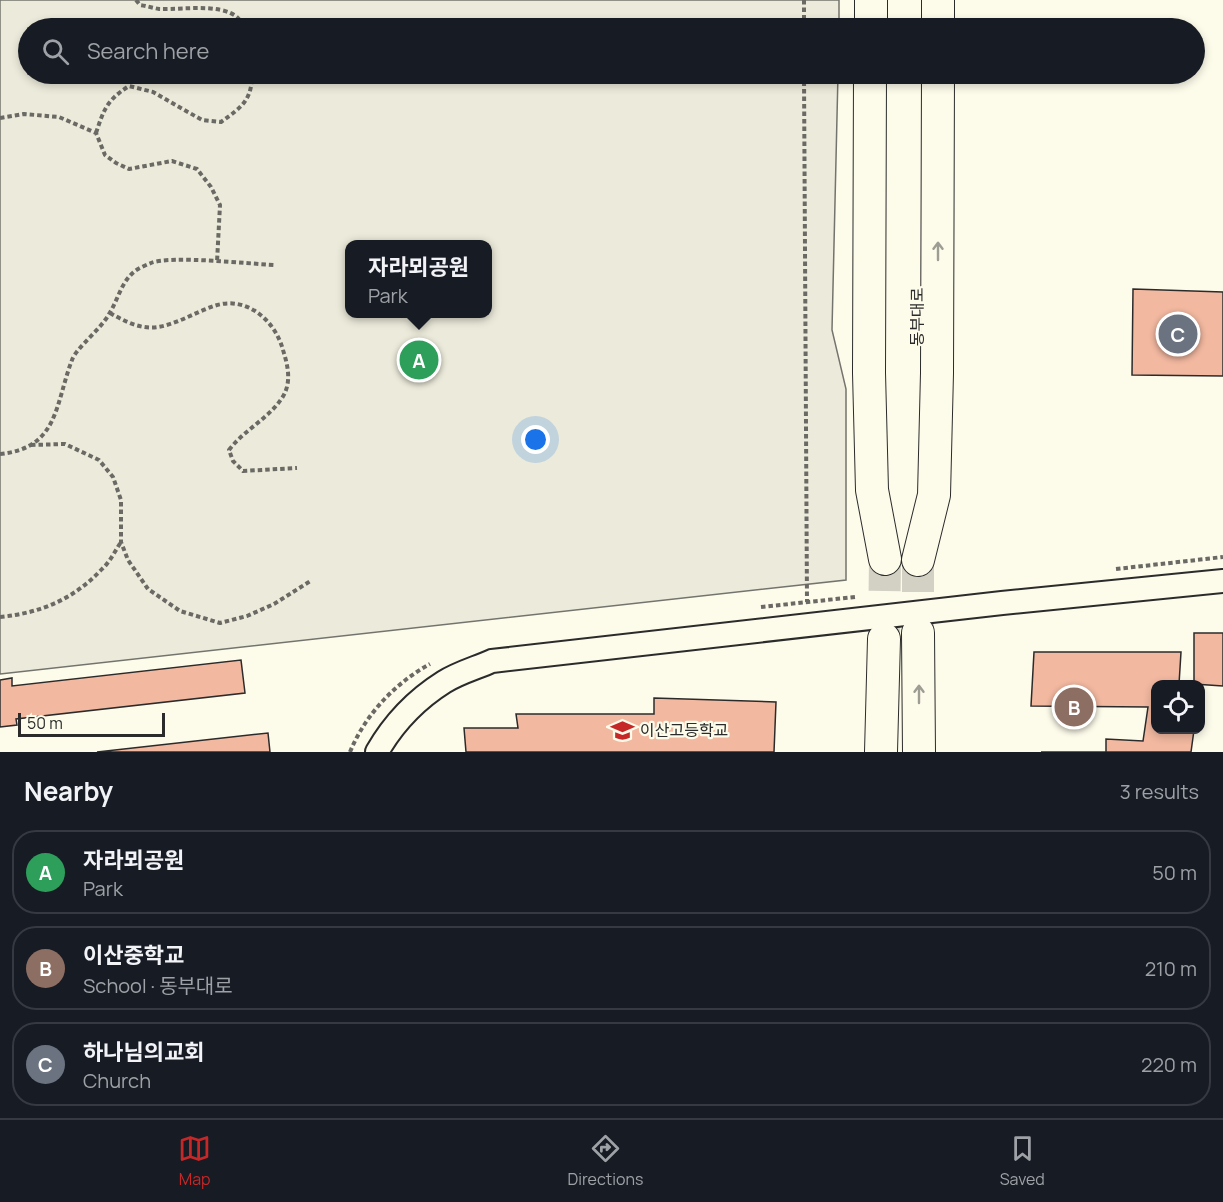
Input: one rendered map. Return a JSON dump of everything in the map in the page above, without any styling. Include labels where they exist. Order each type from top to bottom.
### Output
[{"type":"highway","points":[[871,0],[871,18]]},
{"type":"highway","points":[[889,18],[890,0]]},
{"type":"highway","points":[[917,0],[917,18]]},
{"type":"highway","points":[[938,0],[938,18]]},
{"type":"highway","name":"동부대로","points":[[870,84],[869,373],[872,490],[885,559],[889,84]]},
{"type":"highway","name":"동부대로","points":[[917,84],[918,560],[934,495],[937,373],[938,84]]},
{"type":"highway","points":[[918,633],[919,752]]},
{"type":"highway","points":[[881,752],[884,639]]},
{"type":"street","points":[[376,752],[386,735],[410,710],[445,681],[492,661],[1002,603],[1223,582]]},
{"type":"path","points":[[136,0],[140,5],[160,9],[223,5],[240,18]]},
{"type":"path","points":[[804,0],[804,18]]},
{"type":"path","points":[[217,262],[220,205],[211,187],[197,169],[172,160],[129,169],[116,164],[105,155],[96,133],[103,112],[113,96],[129,86],[153,92],[202,120],[221,122],[238,110],[252,91],[252,84]]},
{"type":"path","points":[[804,84],[807,602]]},
{"type":"path","points":[[0,118],[24,114],[59,117],[96,133]]},
{"type":"path","points":[[31,445],[50,428],[72,358],[110,313],[121,289],[135,272],[154,262],[177,260],[275,265]]},
{"type":"path","points":[[110,313],[131,325],[157,328],[217,305],[230,303],[252,308],[267,319],[281,342],[290,374],[283,397],[237,439],[229,450],[233,461],[243,471],[297,468]]},
{"type":"path","points":[[0,454],[31,445],[65,444],[99,460],[113,477],[121,500],[121,542],[128,560],[148,590],[180,611],[220,623],[247,616],[273,604],[312,580]]},
{"type":"path","points":[[0,617],[35,612],[71,596],[103,568],[121,542]]},
{"type":"shaded area","points":[[0,0],[839,0],[839,18],[18,18],[18,84],[838,84],[832,330],[846,389],[846,580],[0,674]]},
{"type":"building","points":[[1133,289],[1223,292],[1223,376],[1132,375]]},
{"type":"building","points":[[1194,633],[1223,633],[1223,686],[1205,685],[1205,680],[1194,680]]},
{"type":"building","points":[[1034,652],[1181,652],[1179,680],[1151,680],[1151,734],[1193,734],[1191,752],[1106,752],[1106,739],[1143,741],[1148,707],[1031,706]]},
{"type":"building","points":[[241,660],[245,693],[16,719],[17,725],[0,727],[0,680],[12,678],[12,686]]},
{"type":"building","points":[[654,698],[776,702],[774,752],[466,752],[464,728],[518,728],[516,714],[654,714]]},
{"type":"building","points":[[268,733],[270,752],[97,752]]},
{"type":"tunnel","points":[[884,639],[885,559]]},
{"type":"tunnel","points":[[918,560],[918,633]]},
{"type":"place","name":"하나님의교회","points":[[1178,334]]},
{"type":"place","name":"자라뫼공원","points":[[419,360]]},
{"type":"place","name":"이산중학교","points":[[1074,707]]},
{"type":"place","name":"이산고등학교","points":[[622,730]]}]
